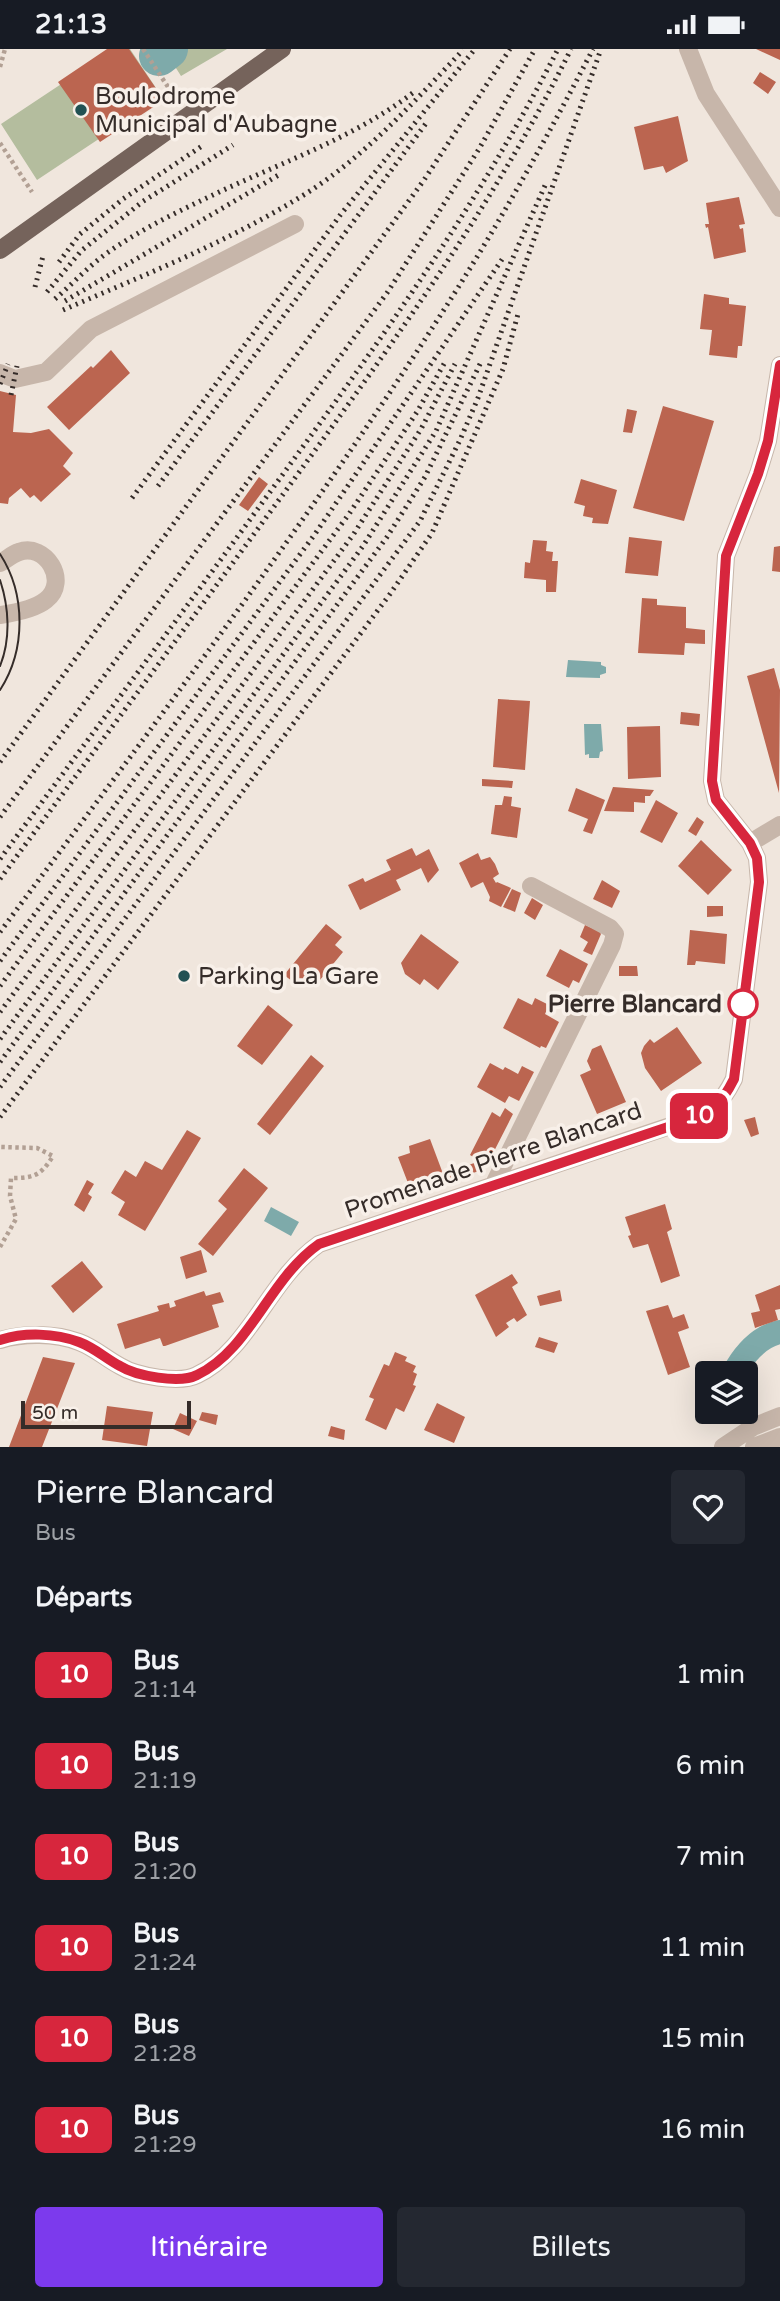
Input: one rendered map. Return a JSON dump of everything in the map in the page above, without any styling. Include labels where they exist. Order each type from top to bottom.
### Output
[{"type":"main road","points":[[0,250],[282,49]]},
{"type":"street","points":[[688,49],[706,94],[780,208]]},
{"type":"street","points":[[0,373],[20,379],[46,372],[91,329],[295,223]]},
{"type":"street","name":"Promenade Pierre Blancard","points":[[0,1340],[32,1335],[56,1336],[100,1351],[121,1368],[174,1379],[194,1377],[226,1357],[285,1276],[302,1256],[319,1244],[680,1123],[710,1111],[724,1099],[734,1079],[759,882],[757,858],[750,843],[716,800],[712,781],[726,556],[768,441],[780,365]]},
{"type":"street","points":[[0,615],[46,600],[57,581],[54,568],[40,554],[20,551],[1,559]]},
{"type":"street","points":[[750,843],[780,825]]},
{"type":"street","points":[[494,1184],[615,934],[531,886]]},
{"type":"street","points":[[723,1447],[753,1427],[780,1416]]},
{"type":"street","points":[[754,1447],[780,1437]]},
{"type":"path","points":[[0,67],[5,49]]},
{"type":"path","points":[[143,49],[174,96]]},
{"type":"path","points":[[0,143],[32,192]]},
{"type":"path","points":[[0,1247],[16,1219],[10,1196],[10,1178],[29,1178],[45,1169],[53,1156],[37,1148],[1,1147]]},
{"type":"green space","name":"Boulodrome Municipal d'Aubagne","points":[[114,49],[130,49],[162,97],[37,180],[1,124]]},
{"type":"green space","points":[[164,49],[227,49],[181,76]]},
{"type":"water","points":[[568,660],[601,662],[601,665],[606,667],[606,673],[600,675],[600,678],[566,677]]},
{"type":"water","points":[[584,724],[601,724],[603,751],[600,752],[599,758],[585,755]]},
{"type":"water","points":[[271,1207],[299,1222],[291,1236],[264,1221]]},
{"type":"building","points":[[107,49],[129,49],[164,100],[100,142],[58,82]]},
{"type":"building","points":[[756,49],[780,49],[780,60]]},
{"type":"building","points":[[760,72],[776,82],[768,94],[753,83]]},
{"type":"building","points":[[678,116],[688,161],[666,173],[663,166],[644,170],[634,127]]},
{"type":"building","points":[[739,197],[745,224],[739,225],[740,229],[743,228],[746,252],[714,259],[708,227],[706,228],[705,224],[709,224],[706,203]]},
{"type":"building","points":[[704,294],[729,298],[729,304],[746,306],[742,346],[738,346],[737,358],[709,355],[712,330],[700,329]]},
{"type":"building","points":[[111,350],[130,373],[69,430],[47,407]]},
{"type":"building","points":[[0,391],[16,395],[13,432],[31,433],[49,429],[73,453],[63,466],[71,474],[41,502],[34,495],[30,498],[21,488],[9,498],[8,504],[0,503]]},
{"type":"building","points":[[663,406],[714,421],[684,521],[633,508]]},
{"type":"building","points":[[627,409],[637,411],[632,433],[623,432]]},
{"type":"building","points":[[259,477],[268,484],[248,511],[239,505]]},
{"type":"building","points":[[581,479],[617,490],[608,524],[592,523],[593,518],[583,516],[585,506],[574,503]]},
{"type":"building","points":[[629,537],[662,541],[658,576],[625,573]]},
{"type":"building","points":[[533,540],[547,541],[546,551],[553,552],[552,561],[558,561],[556,592],[546,592],[546,580],[524,578],[525,562],[530,563]]},
{"type":"building","points":[[780,546],[780,572],[772,571],[774,547]]},
{"type":"building","points":[[642,598],[657,599],[657,605],[686,607],[686,628],[705,630],[705,644],[685,643],[684,655],[638,653]]},
{"type":"building","points":[[774,668],[780,690],[779,793],[747,676]]},
{"type":"building","points":[[498,699],[530,701],[525,770],[493,767]]},
{"type":"building","points":[[681,712],[700,714],[699,726],[680,724]]},
{"type":"building","points":[[660,726],[661,777],[628,779],[627,727]]},
{"type":"building","points":[[482,779],[513,781],[512,788],[482,786]]},
{"type":"building","points":[[613,787],[654,790],[650,796],[645,796],[645,803],[634,802],[634,812],[604,811]]},
{"type":"building","points":[[576,788],[605,800],[592,834],[583,831],[588,819],[568,811]]},
{"type":"building","points":[[504,796],[512,797],[511,806],[521,808],[517,838],[491,834],[495,805],[502,805]]},
{"type":"building","points":[[656,800],[678,813],[662,843],[640,832]]},
{"type":"building","points":[[697,817],[704,822],[696,836],[688,831]]},
{"type":"building","points":[[701,840],[732,870],[708,895],[678,866]]},
{"type":"building","points":[[412,848],[416,856],[429,849],[439,870],[428,883],[421,868],[396,880],[401,890],[360,910],[348,885],[363,878],[365,882],[391,870],[386,860]]},
{"type":"building","points":[[478,853],[481,860],[490,857],[495,864],[499,874],[493,878],[496,883],[511,888],[501,907],[489,901],[490,897],[483,882],[471,888],[459,863]]},
{"type":"building","points":[[602,880],[620,891],[612,908],[593,899]]},
{"type":"building","points":[[512,889],[521,893],[515,912],[503,907]]},
{"type":"building","points":[[532,898],[543,905],[535,920],[524,913]]},
{"type":"building","points":[[707,906],[723,906],[723,916],[707,917]]},
{"type":"building","points":[[326,924],[342,937],[335,945],[343,952],[315,986],[307,979],[300,987],[284,975]]},
{"type":"building","points":[[585,925],[601,934],[592,955],[583,951],[588,942],[580,937]]},
{"type":"building","points":[[690,930],[727,934],[725,964],[696,961],[695,965],[687,965]]},
{"type":"building","points":[[421,934],[459,962],[438,990],[424,979],[420,985],[405,974],[401,963]]},
{"type":"building","points":[[560,949],[588,964],[579,983],[573,980],[569,988],[546,976]]},
{"type":"building","points":[[619,966],[637,966],[638,976],[619,976]]},
{"type":"building","points":[[518,998],[532,1005],[535,998],[549,1005],[545,1014],[559,1022],[546,1048],[540,1048],[503,1028]]},
{"type":"building","points":[[268,1005],[293,1025],[262,1065],[237,1046]]},
{"type":"building","points":[[677,1027],[702,1063],[661,1091],[645,1068],[641,1053],[650,1039],[654,1043]]},
{"type":"building","points":[[601,1045],[626,1102],[597,1114],[580,1075],[591,1070],[587,1061],[592,1049]]},
{"type":"building","points":[[311,1055],[324,1066],[270,1135],[257,1124]]},
{"type":"building","points":[[490,1063],[518,1074],[522,1066],[534,1072],[519,1101],[509,1096],[505,1103],[477,1087]]},
{"type":"building","points":[[505,1108],[513,1114],[487,1165],[484,1164],[479,1171],[427,1188],[423,1178],[408,1183],[398,1157],[410,1153],[409,1146],[430,1139],[442,1171],[451,1171],[480,1161],[470,1155],[492,1112],[500,1117]]},
{"type":"building","points":[[755,1117],[759,1134],[751,1137],[744,1120]]},
{"type":"building","points":[[187,1130],[201,1138],[145,1231],[118,1215],[125,1202],[111,1193],[125,1170],[136,1177],[145,1161],[162,1170]]},
{"type":"building","points":[[244,1168],[268,1188],[213,1256],[198,1244],[227,1209],[218,1201]]},
{"type":"building","points":[[87,1180],[94,1184],[88,1194],[92,1197],[84,1212],[74,1205]]},
{"type":"building","points":[[665,1204],[672,1229],[667,1232],[680,1276],[661,1283],[648,1244],[633,1248],[625,1217]]},
{"type":"building","points":[[201,1250],[207,1272],[186,1279],[180,1257]]},
{"type":"building","points":[[82,1261],[103,1287],[73,1313],[51,1286]]},
{"type":"building","points":[[512,1274],[518,1283],[512,1287],[527,1315],[517,1322],[514,1318],[506,1323],[509,1327],[496,1337],[475,1295]]},
{"type":"building","points":[[780,1285],[780,1309],[775,1310],[778,1320],[755,1328],[751,1313],[760,1311],[755,1295]]},
{"type":"building","points":[[560,1290],[562,1301],[540,1306],[537,1296]]},
{"type":"building","points":[[204,1291],[206,1296],[220,1292],[224,1302],[212,1305],[219,1327],[165,1346],[160,1338],[125,1349],[117,1324],[159,1311],[157,1306],[169,1303],[170,1308],[176,1306],[174,1301]]},
{"type":"building","points":[[668,1305],[673,1318],[684,1314],[689,1328],[678,1332],[690,1367],[668,1375],[646,1311]]},
{"type":"building","points":[[539,1337],[558,1343],[554,1353],[535,1347]]},
{"type":"building","points":[[395,1352],[407,1357],[405,1361],[416,1366],[413,1372],[417,1374],[413,1385],[416,1386],[404,1412],[396,1408],[386,1430],[365,1420],[374,1399],[369,1397],[384,1364],[389,1366]]},
{"type":"building","points":[[43,1357],[75,1363],[42,1447],[9,1447]]},
{"type":"building","points":[[437,1403],[465,1417],[454,1443],[424,1430]]},
{"type":"building","points":[[107,1406],[153,1412],[147,1446],[102,1440]]},
{"type":"building","points":[[202,1412],[218,1415],[216,1425],[199,1420]]},
{"type":"building","points":[[180,1413],[197,1421],[189,1436],[173,1429]]},
{"type":"building","points":[[331,1426],[345,1430],[344,1440],[328,1436]]},
{"type":"waterway","points":[[159,56],[168,49]]},
{"type":"waterway","points":[[741,1361],[755,1345],[780,1332]]},
{"type":"tram line","points":[[0,554],[15,587],[20,622],[15,657],[0,690]]},
{"type":"tram line","points":[[0,580],[8,623],[4,656],[0,666]]},
{"type":"railway","points":[[132,498],[341,214],[475,49]]},
{"type":"railway","points":[[0,762],[424,180],[510,49]]},
{"type":"railway","points":[[0,817],[387,293],[479,149],[535,49]]},
{"type":"railway","points":[[0,859],[255,513],[398,312],[466,210],[529,104],[558,49]]},
{"type":"railway","points":[[0,879],[409,318],[479,213],[542,105],[571,49]]},
{"type":"railway","points":[[0,932],[229,622],[394,386],[505,210],[593,49]]},
{"type":"railway","points":[[0,1087],[420,521],[478,398],[601,49]]},
{"type":"railway","points":[[63,310],[211,245],[297,199],[364,150],[463,50]]},
{"type":"railway","points":[[55,299],[103,256],[143,230],[342,136],[414,92]]},
{"type":"railway","points":[[158,486],[427,122]]},
{"type":"railway","points":[[47,292],[81,251],[142,202],[233,145]]},
{"type":"railway","points":[[59,262],[80,234],[123,199],[202,146]]},
{"type":"railway","points":[[65,301],[282,173]]},
{"type":"railway","points":[[0,1039],[363,546],[436,431],[547,181]]},
{"type":"railway","points":[[35,287],[43,256]]},
{"type":"railway","points":[[0,961],[315,534],[503,258]]},
{"type":"railway","points":[[0,1117],[390,594],[432,533],[503,369],[518,314]]},
{"type":"railway","points":[[0,1062],[387,537],[425,477],[482,360]]},
{"type":"railway","points":[[0,986],[349,514],[417,412],[445,362]]},
{"type":"railway","points":[[0,384],[8,364]]},
{"type":"railway","points":[[0,1012],[353,535],[421,429],[455,364]]},
{"type":"railway","points":[[11,395],[17,366]]},
{"type":"bus line","name":"10","points":[[0,1340],[32,1335],[56,1336],[100,1351],[121,1368],[174,1379],[194,1377],[226,1357],[285,1276],[302,1256],[319,1244],[680,1123],[710,1111],[724,1099],[734,1079],[759,882],[757,858],[750,843],[716,800],[712,781],[726,556],[768,441],[780,365]]},
{"type":"place","name":"Boulodrome Municipal d'Aubagne","points":[[81,110]]},
{"type":"place","name":"Parking La Gare","points":[[184,976]]},
{"type":"place","name":"Pierre Blancard","points":[[743,1004]]}]
